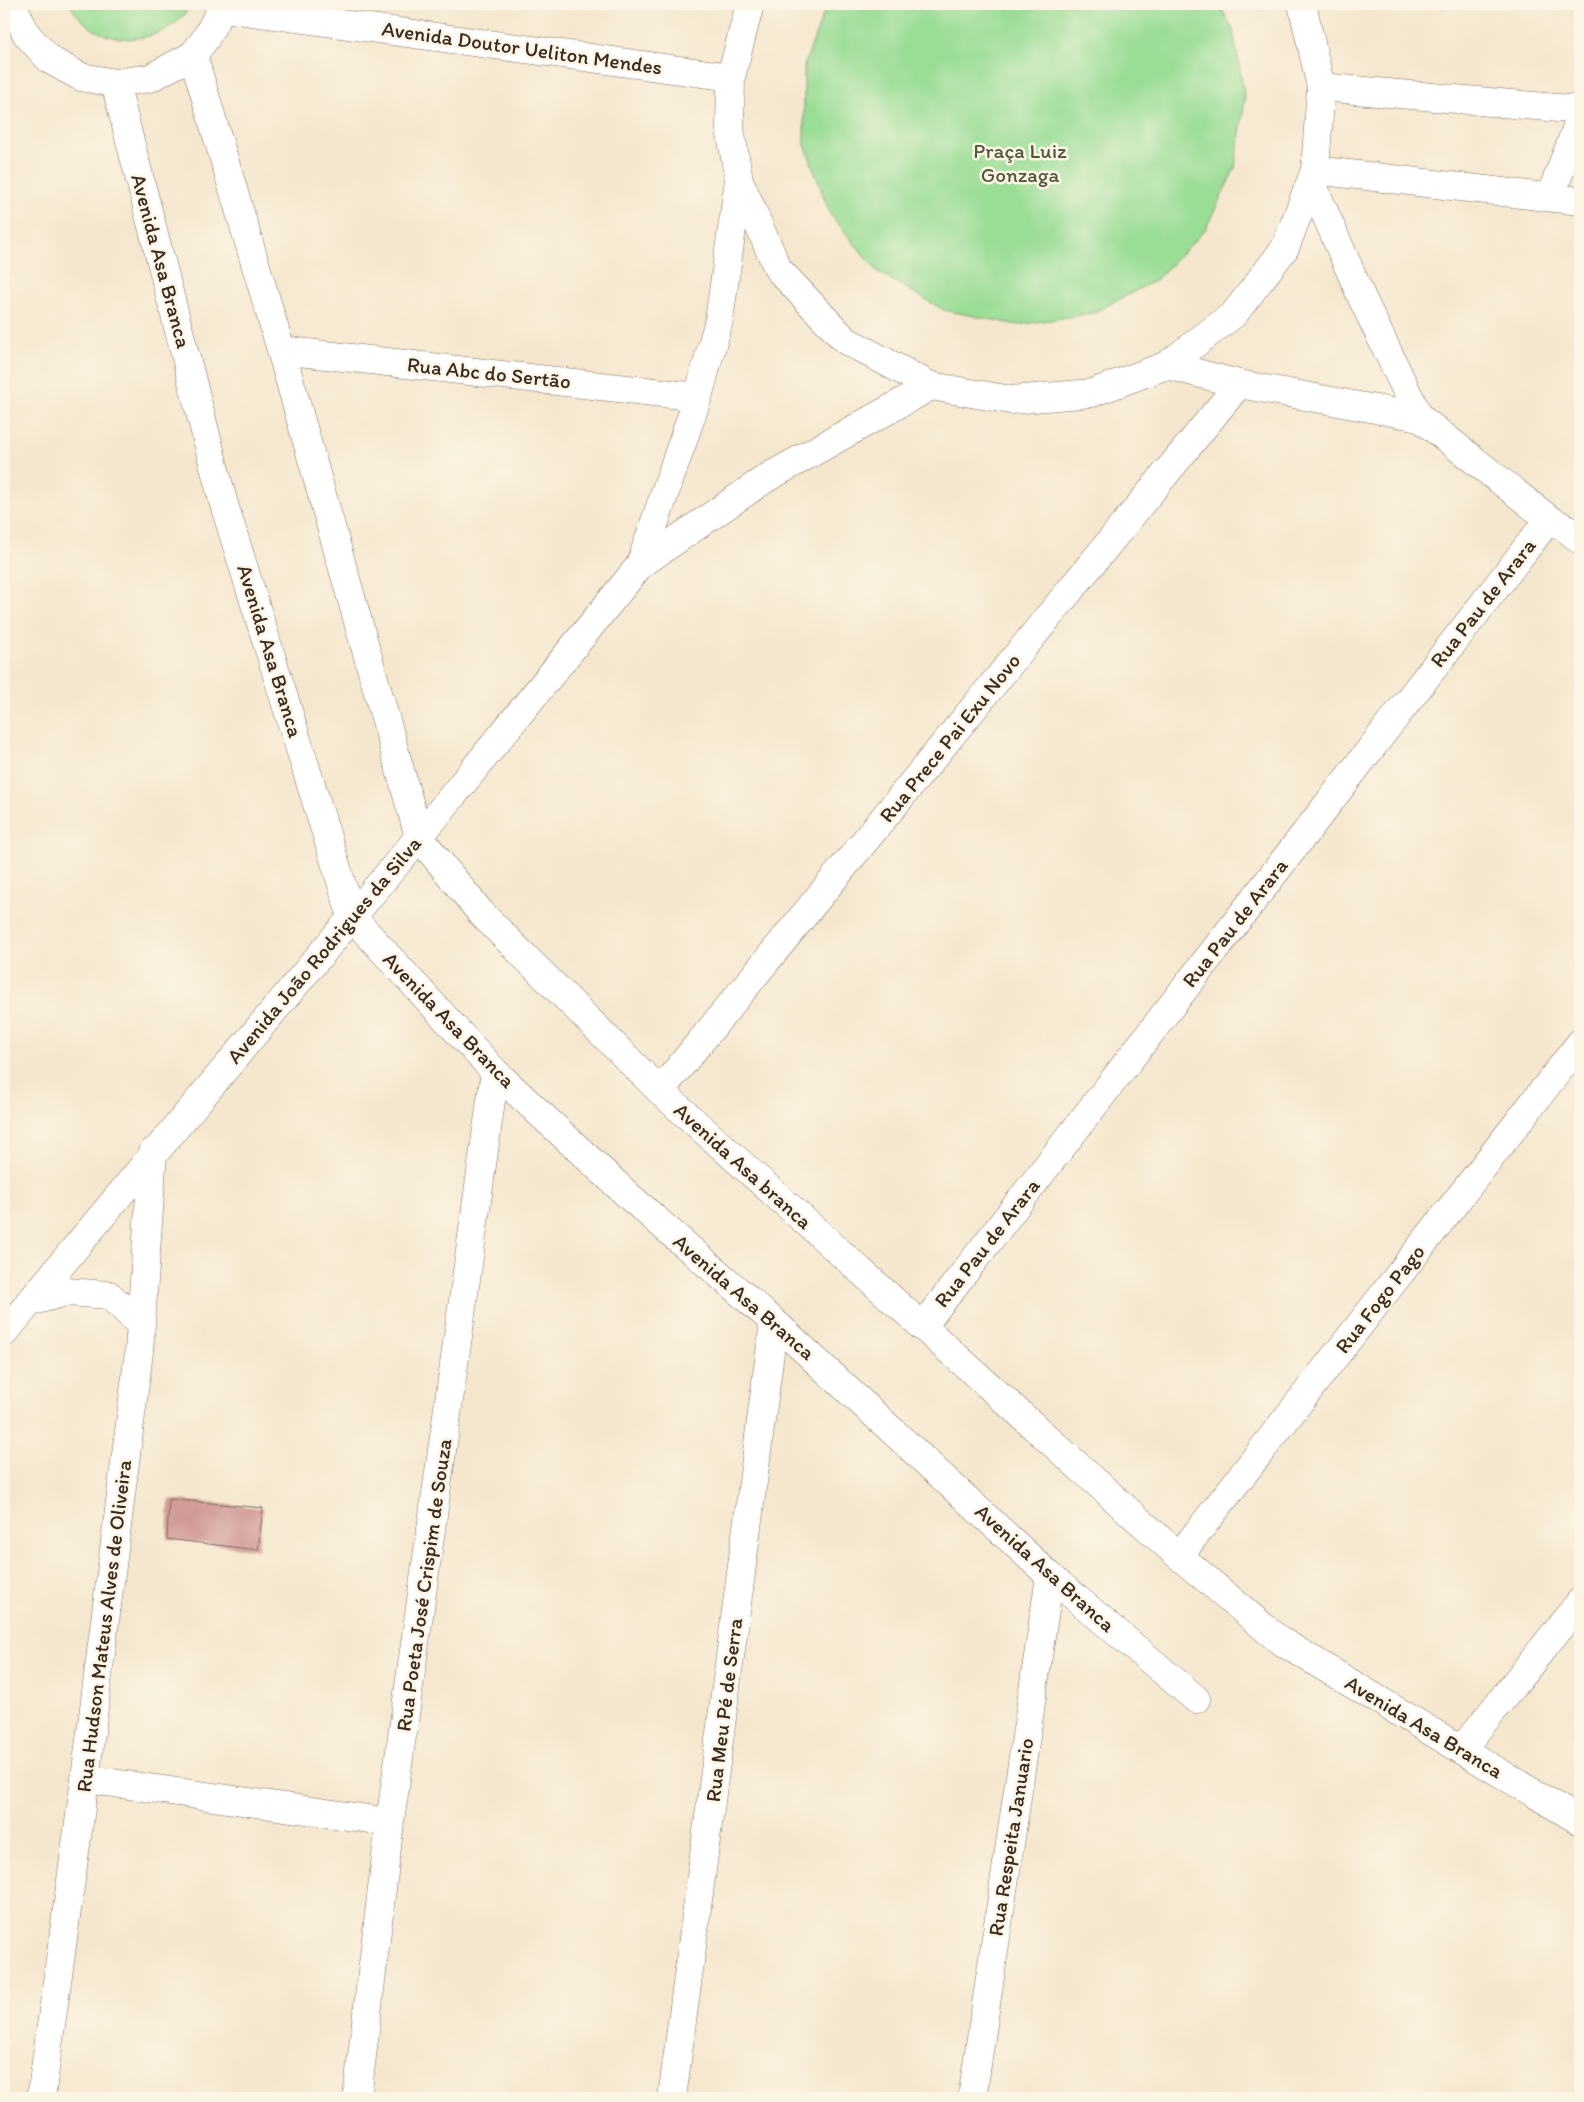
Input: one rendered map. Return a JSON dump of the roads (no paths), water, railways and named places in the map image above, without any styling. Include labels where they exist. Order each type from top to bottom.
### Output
[{"type":"street","points":[[7,4],[12,4],[27,35],[50,60],[81,76],[115,83],[150,78],[193,56],[206,38],[223,6]]},
{"type":"street","points":[[750,4],[731,77],[730,129],[738,180],[778,269],[845,340],[932,386],[1011,400],[1092,393],[1167,365],[1234,314],[1284,248],[1312,176],[1321,87],[1302,4]]},
{"type":"street","name":"Avenida Doutor Ueliton Mendes","points":[[223,6],[731,77]]},
{"type":"street","points":[[193,56],[280,350],[419,837]]},
{"type":"street","name":"Avenida Asa Branca","points":[[115,83],[224,501],[352,917],[495,1072],[630,1197],[774,1322],[1050,1576],[1196,1699]]},
{"type":"street","points":[[1321,87],[1580,110]]},
{"type":"street","points":[[1550,197],[1580,119]]},
{"type":"street","points":[[1312,176],[1580,201]]},
{"type":"street","points":[[1312,176],[1361,296],[1419,417]]},
{"type":"street","name":"Avenida João Rodrigues da Silva","points":[[640,565],[698,397],[719,320],[738,180]]},
{"type":"street","name":"Rua Abc do Sertão","points":[[280,350],[698,397]]},
{"type":"street","points":[[1167,365],[1239,384],[1419,417],[1569,530]]},
{"type":"street","name":"Rua Prece Pai Exu Novo","points":[[660,1092],[1239,384]]},
{"type":"street","name":"Avenida João Rodrigues da Silva","points":[[4,1333],[153,1152],[419,837],[640,565],[765,479],[932,386]]},
{"type":"street","name":"Rua Pau de Arara","points":[[922,1327],[1569,530]]},
{"type":"street","name":"Avenida Asa branca","points":[[419,837],[481,913],[660,1092],[1087,1474]]},
{"type":"street","name":"Rua Fogo Pago","points":[[1180,1556],[1580,1043]]},
{"type":"street","name":"Rua Poeta José Crispim de Souza","points":[[357,2098],[390,1822],[495,1072]]},
{"type":"street","name":"Rua Hudson Mateus Alves de Oliveira","points":[[41,2098],[85,1779],[141,1325],[153,1152]]},
{"type":"street","points":[[29,1302],[67,1292],[109,1295],[141,1325]]},
{"type":"street","name":"Rua Meu Pé de Serra","points":[[672,2098],[774,1322]]},
{"type":"street","name":"Avenida Asa Branca","points":[[1087,1474],[1279,1640],[1580,1821]]},
{"type":"street","name":"Rua Respeita Januario","points":[[972,2098],[1050,1576]]},
{"type":"street","points":[[1462,1749],[1580,1602]]},
{"type":"street","points":[[85,1779],[390,1822]]},
{"type":"park label","name":"Praça Luiz Gonzaga","points":[[1020,163]]}]
